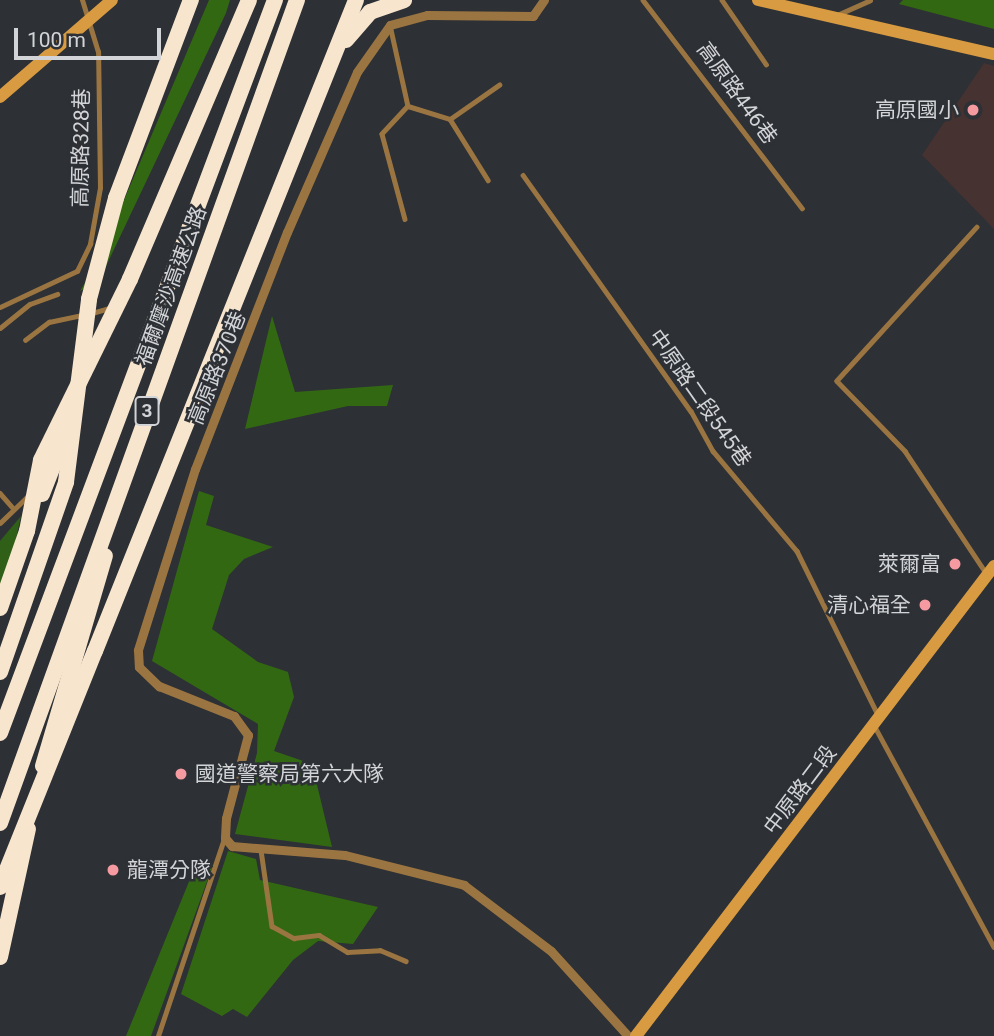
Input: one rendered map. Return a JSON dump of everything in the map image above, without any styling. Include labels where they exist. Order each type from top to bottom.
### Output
[{"type":"highway","points":[[171,53],[177,0]]},
{"type":"highway","points":[[0,672],[66,482],[89,299],[116,198],[191,0]]},
{"type":"highway","points":[[20,551],[41,460],[117,305],[249,0]]},
{"type":"highway","name":"福爾摩沙高速公路","points":[[0,733],[275,0]]},
{"type":"highway","name":"福爾摩沙高速公路","points":[[0,823],[296,0]]},
{"type":"highway","points":[[0,887],[356,0]]},
{"type":"highway","points":[[335,56],[370,12],[404,0]]},
{"type":"highway","points":[[0,608],[91,361]]},
{"type":"highway","points":[[0,957],[115,499]]},
{"type":"street","points":[[0,97],[112,0]]},
{"type":"street","points":[[390,24],[427,15],[533,16],[544,0]]},
{"type":"street","points":[[758,0],[836,15],[994,54]]},
{"type":"street","name":"高原路370巷","points":[[225,838],[248,735],[234,716],[145,677],[138,650],[195,469],[287,232],[358,72],[390,24]]},
{"type":"street","name":"中原路二段","points":[[636,1036],[876,721],[992,575]]},
{"type":"street","points":[[225,838],[232,846],[345,855],[464,885],[551,951],[628,1036]]},
{"type":"lane","name":"高原路328巷","points":[[0,307],[77,271],[90,244],[100,155],[98,52],[82,0]]},
{"type":"lane","name":"高原路446巷","points":[[643,0],[802,208]]},
{"type":"lane","points":[[722,0],[766,64]]},
{"type":"lane","points":[[836,15],[870,0]]},
{"type":"lane","points":[[390,24],[408,106]]},
{"type":"lane","points":[[450,119],[499,85]]},
{"type":"lane","points":[[408,106],[450,119],[488,180]]},
{"type":"lane","points":[[405,219],[382,134],[408,106]]},
{"type":"lane","name":"中原路二段545巷","points":[[523,175],[691,411],[713,451],[797,551],[876,721],[994,947]]},
{"type":"lane","points":[[977,227],[838,381],[905,452],[992,575]]},
{"type":"lane","points":[[0,328],[30,304],[57,294]]},
{"type":"lane","points":[[25,340],[49,322],[117,305]]},
{"type":"lane","points":[[81,315],[101,340]]},
{"type":"lane","points":[[0,523],[12,507],[33,493]]},
{"type":"lane","points":[[0,494],[12,507]]},
{"type":"lane","points":[[158,1036],[225,838]]},
{"type":"lane","points":[[261,850],[272,926],[294,938],[319,935],[347,952],[380,950],[406,961]]},
{"type":"shaded area","name":"高原國小","points":[[984,63],[994,66],[994,229],[922,155]]},
{"type":"green space","points":[[209,0],[230,0],[99,281],[80,291],[99,259]]},
{"type":"green space","points":[[903,0],[994,0],[994,29],[899,4]]},
{"type":"green space","points":[[272,316],[295,392],[393,385],[387,406],[348,406],[245,429]]},
{"type":"green space","points":[[199,491],[214,496],[206,525],[273,547],[244,559],[229,575],[212,629],[258,662],[288,672],[294,697],[274,751],[312,764],[332,847],[235,834],[257,753],[258,724],[152,661]]},
{"type":"green space","points":[[21,516],[10,566],[0,590],[0,541]]},
{"type":"green space","points":[[228,851],[256,859],[260,880],[378,907],[353,944],[318,941],[293,960],[247,1017],[233,1009],[222,1016],[181,994]]},
{"type":"green space","points":[[197,862],[213,865],[151,1036],[126,1036]]},
{"type":"place","name":"高原國小","points":[[973,110]]},
{"type":"place","name":"萊爾富","points":[[955,564]]},
{"type":"place","name":"清心福全","points":[[925,605]]},
{"type":"place","name":"國道警察局第六大隊","points":[[181,774]]},
{"type":"place","name":"龍潭分隊","points":[[113,870]]}]
